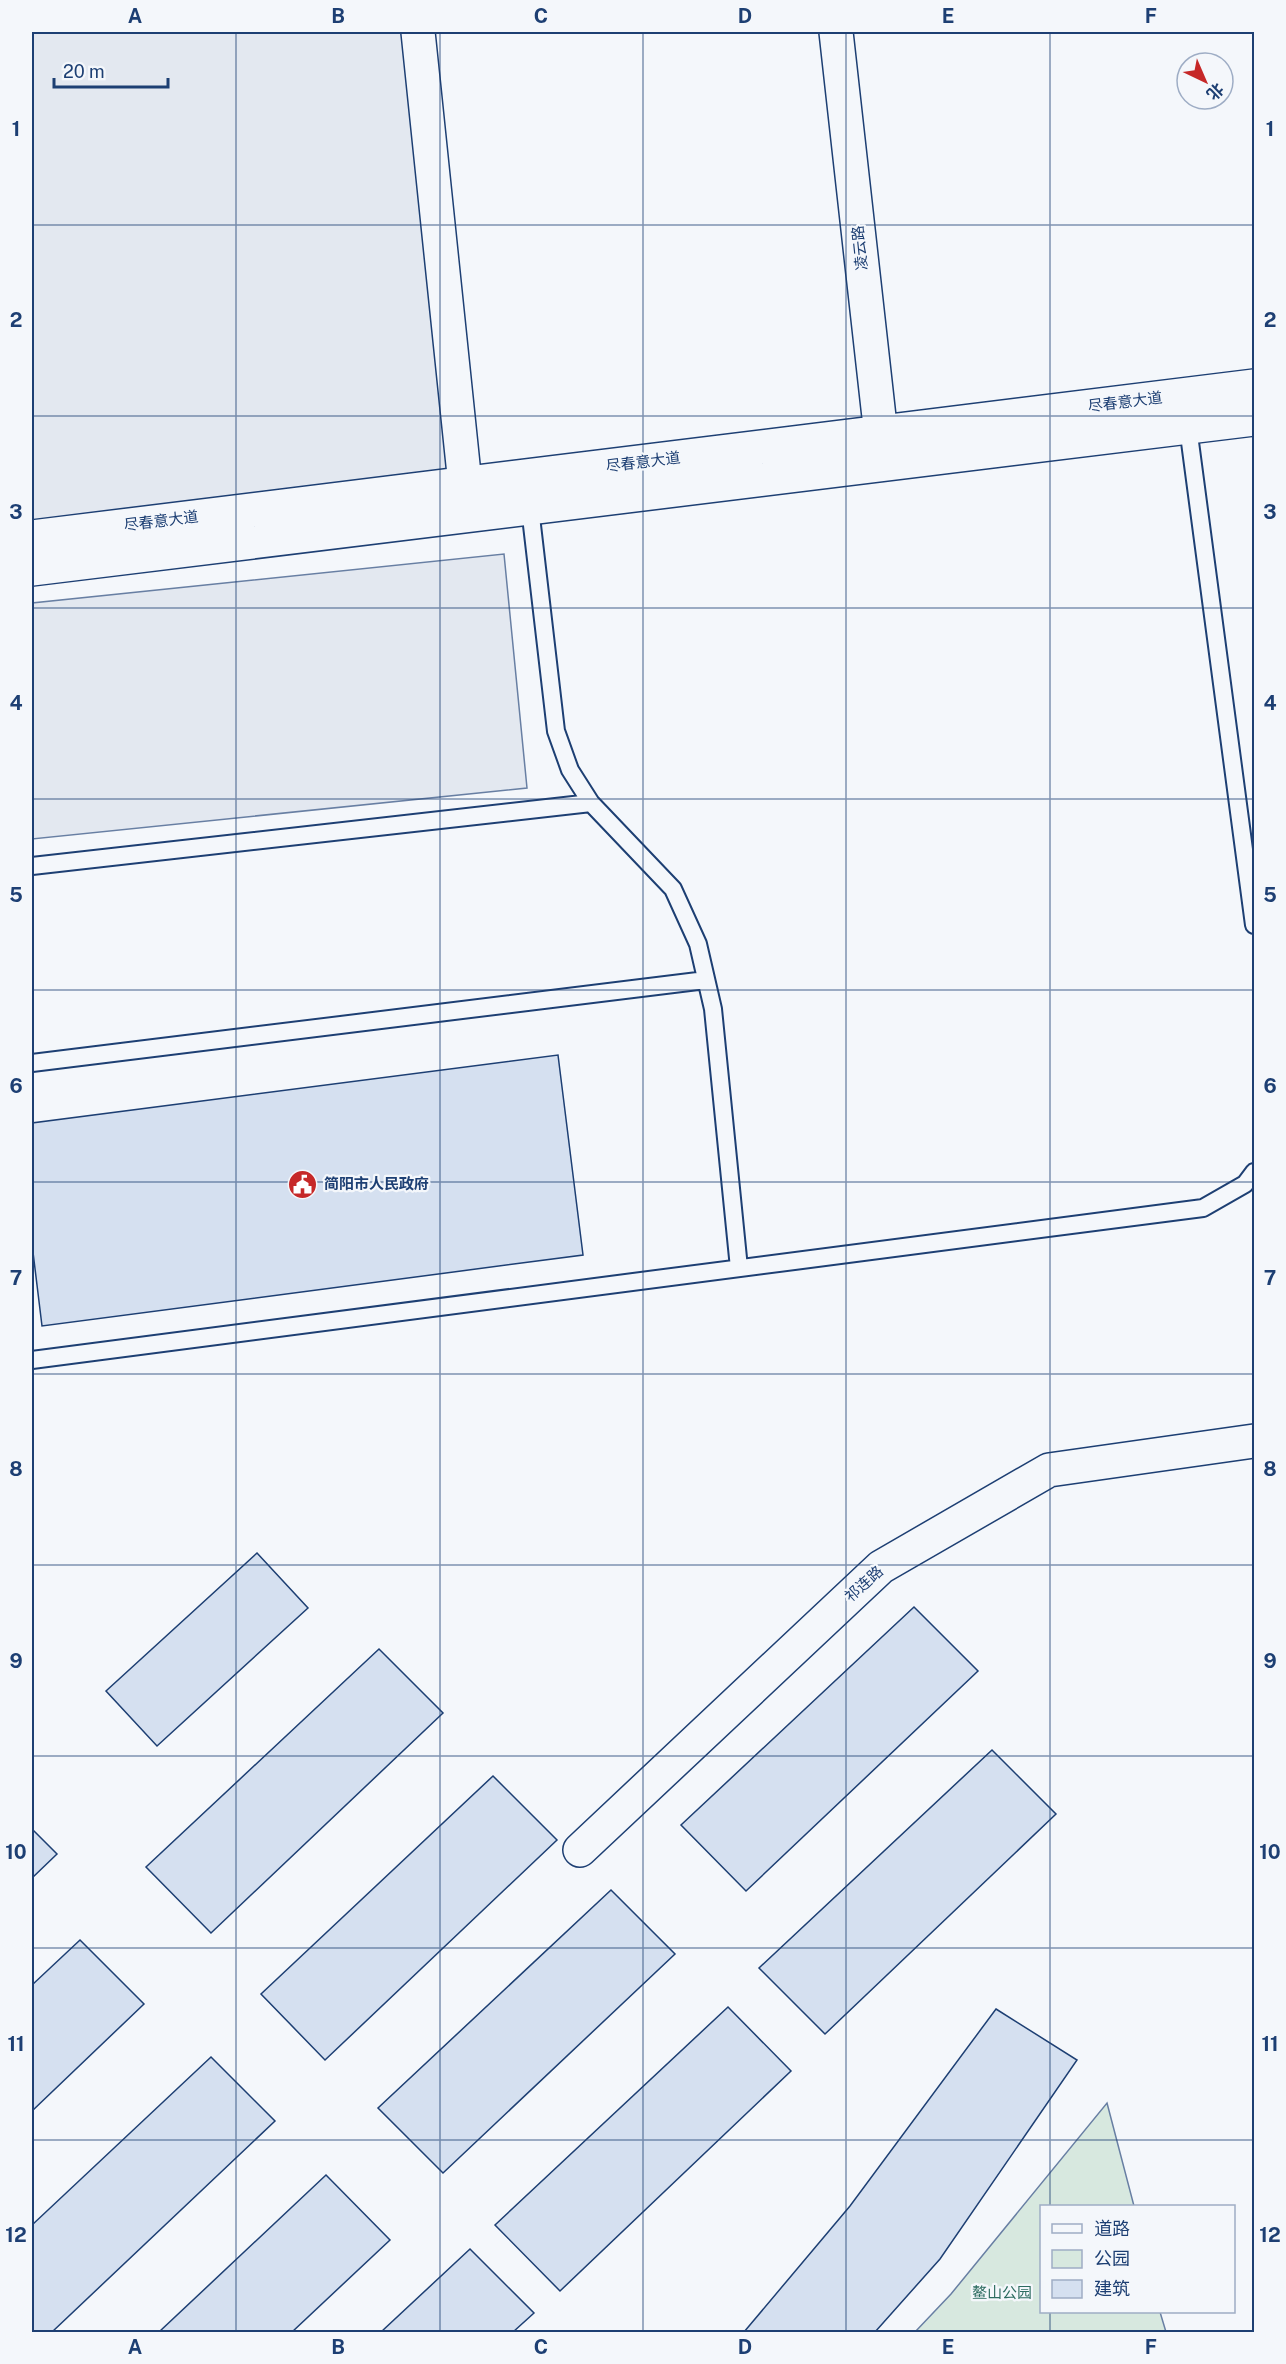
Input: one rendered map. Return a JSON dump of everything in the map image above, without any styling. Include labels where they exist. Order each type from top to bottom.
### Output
[{"type":"main road","points":[[418,32],[465,484]]},
{"type":"main road","name":"凌云路","points":[[836,32],[884,465]]},
{"type":"main road","name":"尽春意大道","points":[[32,537],[1254,386]]},
{"type":"main road","points":[[32,569],[1254,419]]},
{"type":"main road","name":"祁连路","points":[[580,1850],[881,1567],[1049,1470],[1254,1441]]},
{"type":"lane","points":[[1188,427],[1254,925]]},
{"type":"lane","points":[[530,508],[556,730],[570,770],[591,803],[673,889],[698,944],[713,1009],[739,1268]]},
{"type":"lane","points":[[32,866],[591,803]]},
{"type":"lane","points":[[32,1064],[706,980]]},
{"type":"lane","points":[[32,1360],[1203,1208],[1245,1184],[1254,1172]]},
{"type":"green space","name":"鳌山公园","points":[[1107,2103],[1134,2205],[1040,2205],[1040,2313],[1160,2313],[1166,2332],[915,2332],[951,2294]]},
{"type":"shaded area","points":[[32,32],[418,32],[465,484],[32,537]]},
{"type":"shaded area","points":[[504,554],[527,788],[32,839],[32,603]]},
{"type":"building","name":"简阳市人民政府","points":[[558,1055],[583,1255],[42,1326],[32,1244],[32,1123]]},
{"type":"building","points":[[257,1553],[308,1608],[157,1746],[106,1691]]},
{"type":"building","points":[[914,1607],[978,1671],[746,1891],[681,1825]]},
{"type":"building","points":[[379,1649],[443,1713],[211,1933],[146,1867]]},
{"type":"building","points":[[992,1750],[1056,1814],[825,2034],[759,1968]]},
{"type":"building","points":[[493,1776],[557,1840],[325,2060],[261,1994]]},
{"type":"building","points":[[32,1829],[57,1854],[32,1878]]},
{"type":"building","points":[[611,1890],[675,1954],[443,2173],[378,2108]]},
{"type":"building","points":[[80,1940],[144,2004],[32,2111],[32,1985]]},
{"type":"building","points":[[728,2007],[791,2071],[560,2291],[495,2225]]},
{"type":"building","points":[[996,2009],[1077,2060],[940,2259],[875,2332],[744,2332],[850,2206]]},
{"type":"building","points":[[211,2057],[275,2121],[52,2332],[35,2332],[32,2329],[32,2225]]},
{"type":"building","points":[[326,2175],[390,2240],[292,2332],[159,2332]]},
{"type":"building","points":[[470,2249],[534,2313],[513,2332],[381,2332]]},
{"type":"place","name":"简阳市人民政府","points":[[303,1184]]}]
